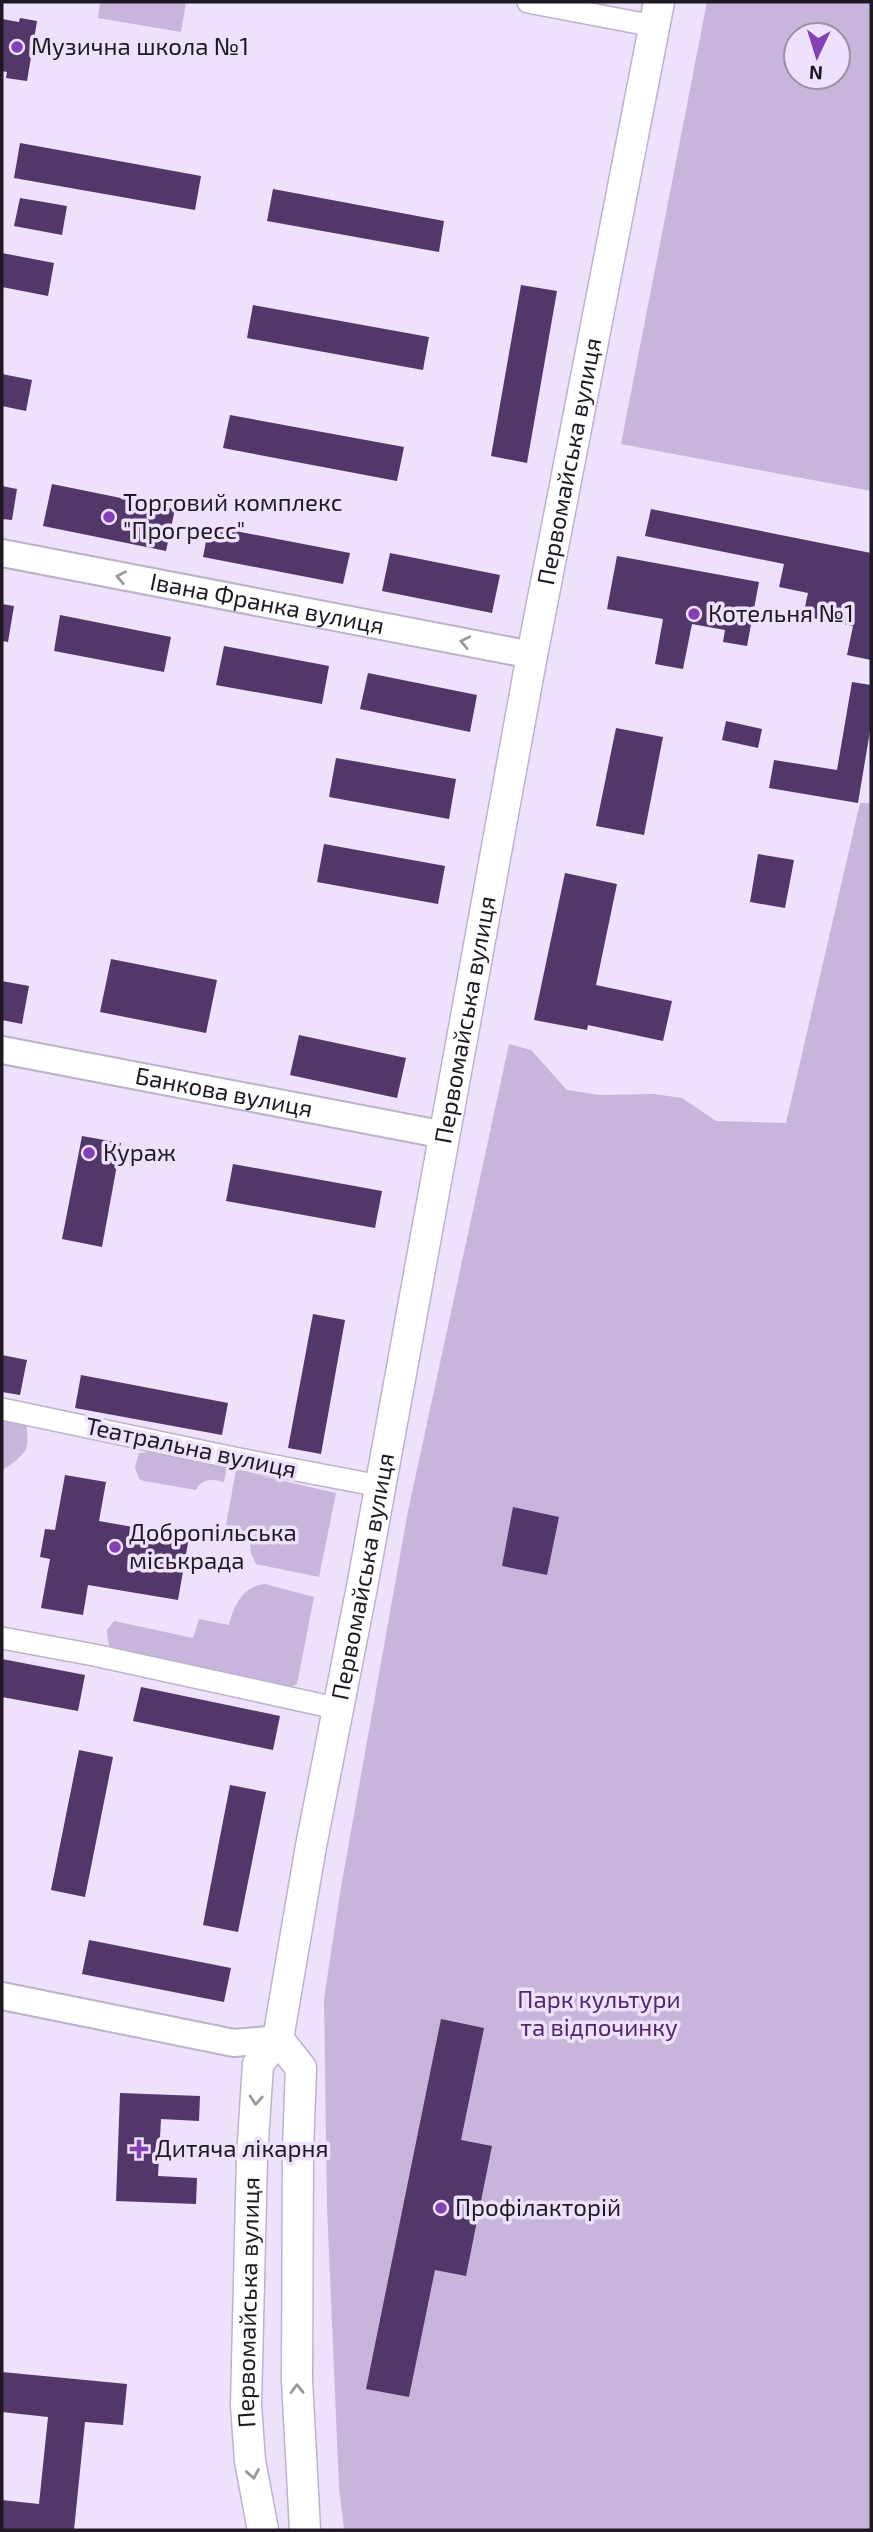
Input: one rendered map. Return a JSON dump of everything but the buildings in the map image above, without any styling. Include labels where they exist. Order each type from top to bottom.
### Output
[{"type":"main road","name":"Первомайська вулиця","points":[[263,2530],[250,2461],[246,2405],[252,2157],[258,2064],[278,2039],[311,1846],[340,1709],[532,656],[657,14]]},
{"type":"main road","name":"Первомайська вулиця","points":[[278,2039],[301,2068],[297,2380],[305,2530]]},
{"type":"street","points":[[528,2],[657,14]]},
{"type":"street","name":"Івана Франка вулиця","points":[[2,553],[532,656]]},
{"type":"street","name":"Банкова вулиця","points":[[2,1050],[445,1135]]},
{"type":"street","name":"Театральна вулиця","points":[[2,1409],[380,1486]]},
{"type":"street","points":[[2,1638],[340,1709]]},
{"type":"street","points":[[2,1996],[234,2043],[278,2039]]},
{"type":"green space","points":[[100,2],[186,2],[181,32],[98,18]]},
{"type":"green space","points":[[707,2],[871,2],[871,491],[621,444]]},
{"type":"green space","name":"Парк культури та відпочинку","points":[[860,803],[871,803],[871,2530],[344,2530],[339,2487],[327,2206],[324,1999],[340,1893],[408,1511],[509,1044],[531,1050],[567,1090],[600,1095],[654,1094],[682,1098],[716,1121],[786,1123]]},
{"type":"green space","points":[[2,1418],[26,1423],[27,1441],[21,1456],[2,1471]]},
{"type":"green space","points":[[149,1452],[227,1467],[224,1482],[208,1480],[201,1483],[196,1490],[139,1479],[135,1467],[139,1453]]},
{"type":"green space","points":[[236,1470],[336,1493],[319,1577],[256,1564],[251,1553],[249,1533],[226,1525]]},
{"type":"green space","points":[[265,1584],[314,1597],[297,1684],[290,1687],[109,1648],[107,1630],[114,1621],[193,1638],[199,1619],[229,1625],[234,1610],[245,1593]]},
{"type":"place","name":"Музична школа №1","points":[[17,47]]},
{"type":"place","name":"Торговий комплекс \"Прогресс\"","points":[[109,517]]},
{"type":"place","name":"Котельня №1","points":[[694,614]]},
{"type":"place","name":"Кураж","points":[[89,1153]]},
{"type":"place","name":"Добропільська міськрада","points":[[115,1547]]},
{"type":"place","name":"Дитяча лікарня","points":[[139,2149]]},
{"type":"place","name":"Профілакторій","points":[[441,2208]]}]
